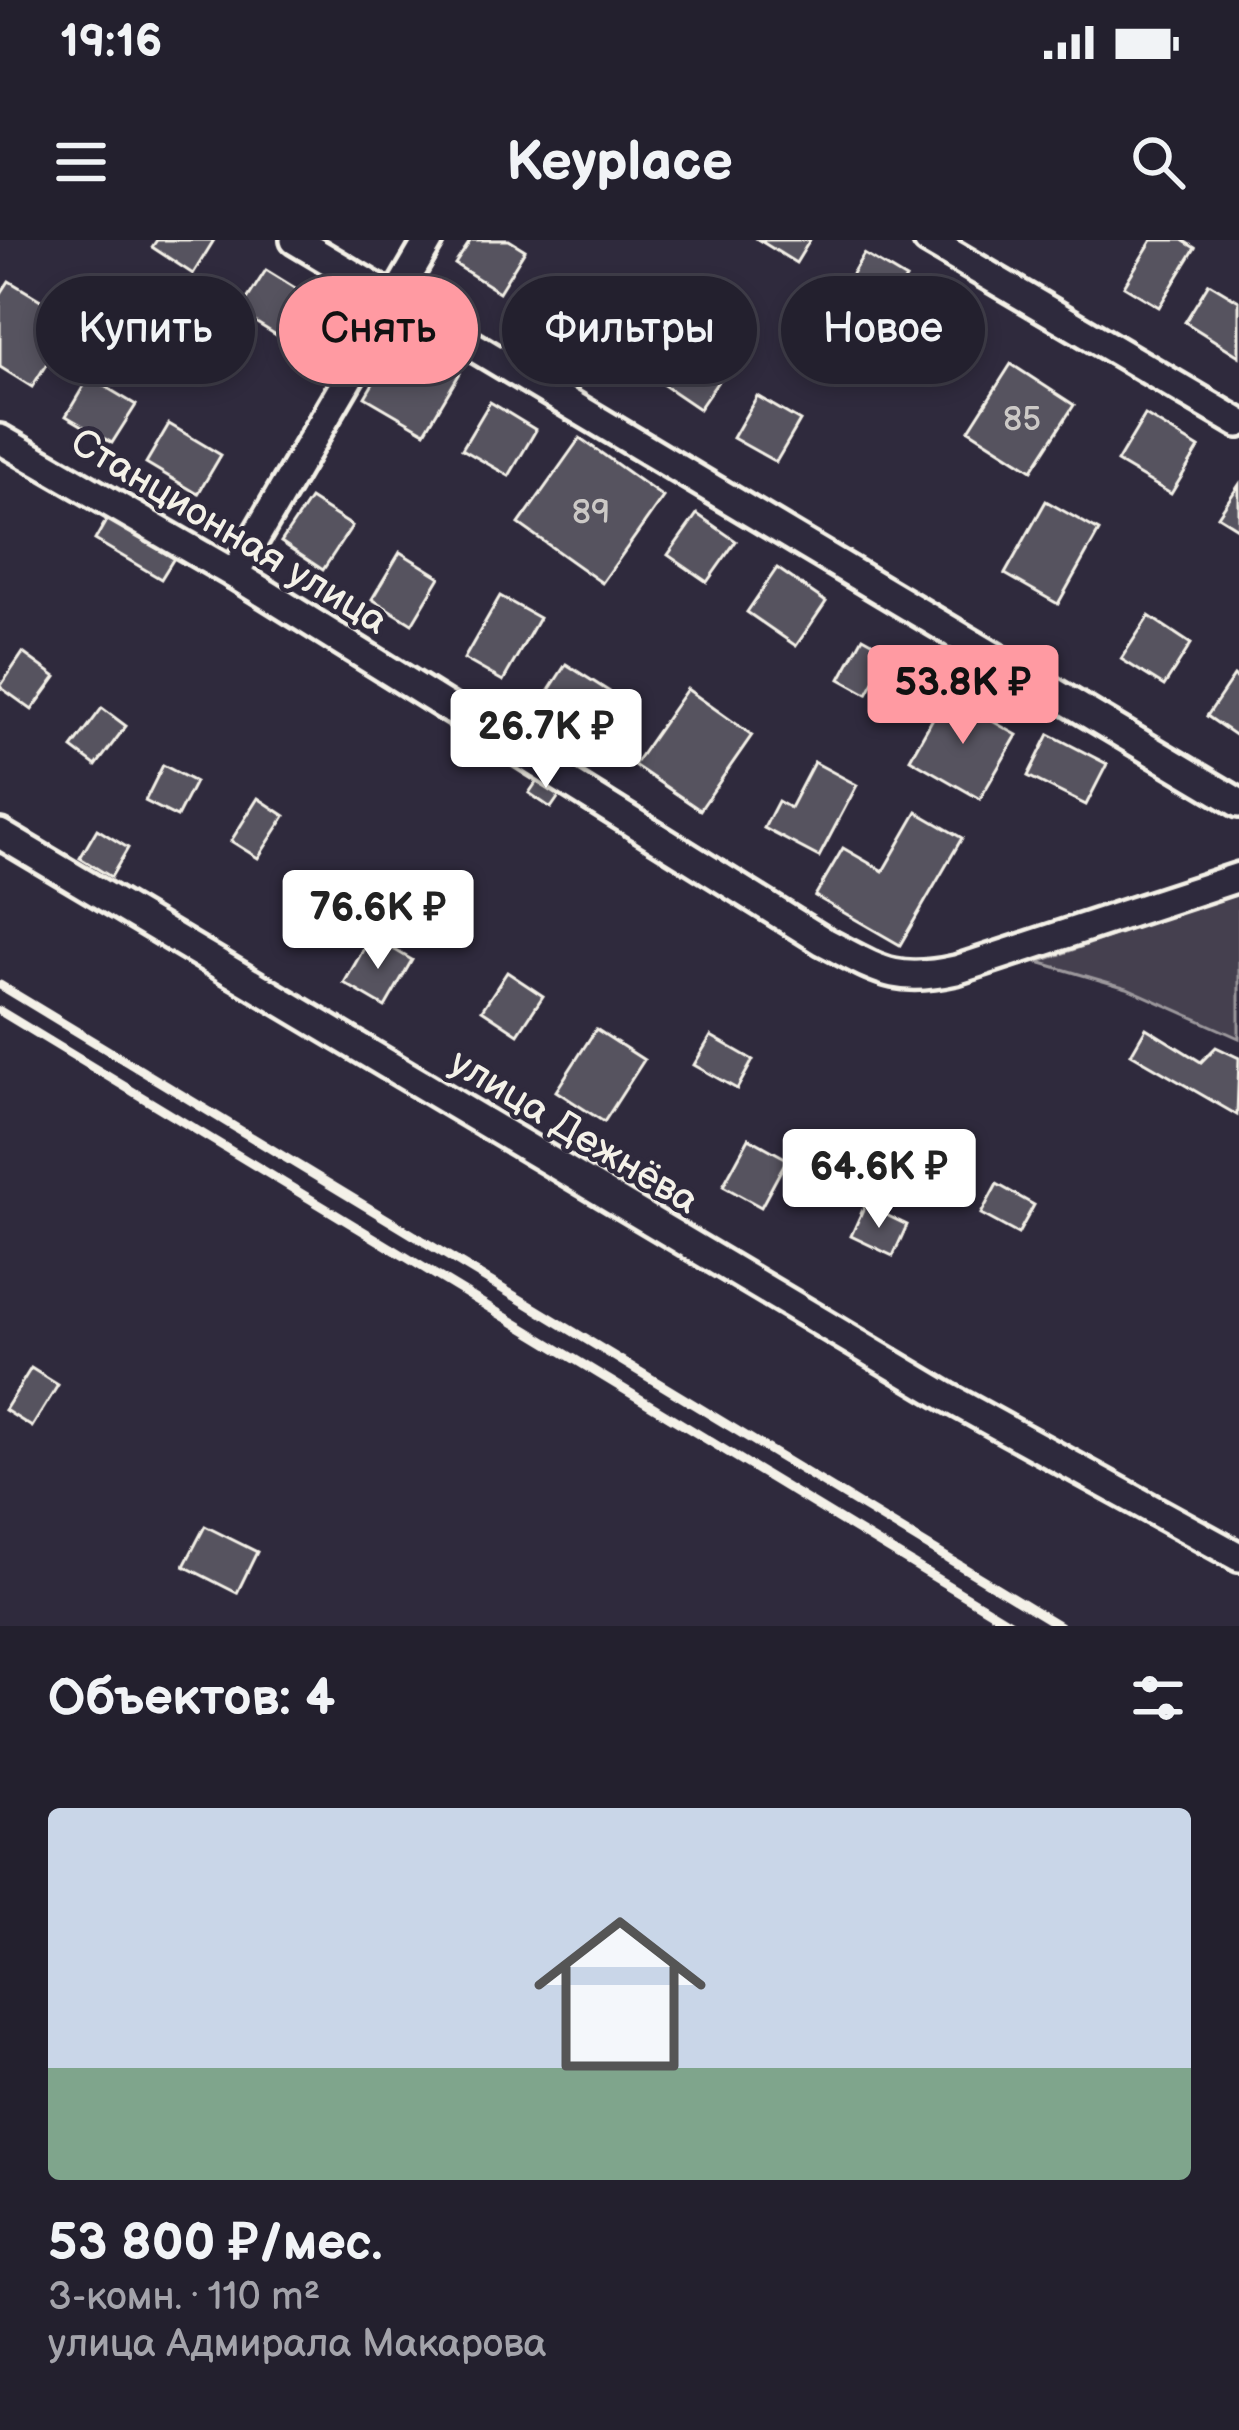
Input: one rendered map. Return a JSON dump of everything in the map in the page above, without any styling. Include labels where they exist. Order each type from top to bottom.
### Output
[{"type":"street","points":[[295,240],[355,276]]},
{"type":"street","points":[[406,276],[429,240]]},
{"type":"street","points":[[928,240],[1239,423]]},
{"type":"street","points":[[478,349],[1239,803]]},
{"type":"street","points":[[234,574],[343,384]]},
{"type":"street","name":"Станционная улица","points":[[0,440],[234,574],[823,941],[878,969],[915,980],[956,970],[1239,878]]},
{"type":"street","name":"улица Дежнёва","points":[[0,834],[947,1397],[1239,1557]]},
{"type":"shaded area","points":[[1239,891],[1239,1038],[1127,988],[1038,962]]},
{"type":"building","points":[[157,240],[214,240],[193,274],[152,247]]},
{"type":"building","points":[[471,240],[509,240],[525,250],[509,276],[502,276],[499,292],[455,264]]},
{"type":"building","points":[[759,240],[810,240],[796,263]]},
{"type":"building","points":[[1152,240],[1182,240],[1195,248],[1159,307],[1124,286]]},
{"type":"building","points":[[864,254],[901,276],[851,276]]},
{"type":"building","points":[[266,270],[279,278],[279,337],[255,322],[255,287]]},
{"type":"building","points":[[9,281],[36,297],[36,381],[32,387],[0,367],[0,295]]},
{"type":"building","points":[[1209,283],[1239,301],[1239,356],[1185,322]]},
{"type":"building","points":[[1011,364],[1074,405],[1032,470],[969,430]]},
{"type":"building","points":[[85,384],[101,384],[136,405],[112,443],[66,416]]},
{"type":"building","points":[[373,384],[453,384],[425,432],[365,397]]},
{"type":"building","points":[[662,384],[716,384],[699,409]]},
{"type":"building","points":[[757,396],[800,421],[776,462],[733,438]]},
{"type":"building","points":[[490,402],[536,430],[509,476],[462,449]]},
{"type":"building","points":[[1145,415],[1199,448],[1171,494],[1117,462]]},
{"type":"building","points":[[169,424],[221,455],[198,494],[146,463]]},
{"type":"building","points":[[580,438],[663,497],[602,583],[519,524]]},
{"type":"building","points":[[1239,485],[1239,529],[1218,516]]},
{"type":"building","points":[[310,499],[352,526],[323,570],[281,542]]},
{"type":"building","points":[[1046,501],[1099,531],[1058,604],[1005,574]]},
{"type":"building","points":[[697,514],[736,541],[707,582],[668,555]]},
{"type":"building","points":[[107,519],[174,558],[161,579],[95,540]]},
{"type":"building","points":[[400,552],[440,577],[412,624],[372,599]]},
{"type":"building","points":[[777,568],[826,602],[796,646],[747,612]]},
{"type":"building","points":[[500,596],[539,618],[503,681],[464,659]]},
{"type":"building","points":[[1149,616],[1191,644],[1164,686],[1121,659]]},
{"type":"building","points":[[863,637],[890,652],[867,694],[840,679]]},
{"type":"building","points":[[23,653],[56,677],[32,710],[0,687]]},
{"type":"building","points":[[566,664],[616,696],[583,748],[533,715]]},
{"type":"building","points":[[1234,676],[1239,680],[1239,738],[1207,716]]},
{"type":"building","points":[[687,689],[752,735],[700,810],[634,765]]},
{"type":"building","points":[[946,695],[1017,735],[980,799],[910,759]]},
{"type":"building","points":[[102,708],[126,726],[96,766],[72,748]]},
{"type":"building","points":[[1049,734],[1107,764],[1086,805],[1028,776]]},
{"type":"building","points":[[814,762],[857,785],[819,857],[764,828],[778,801],[790,808]]},
{"type":"building","points":[[163,765],[195,782],[177,817],[145,801]]},
{"type":"building","points":[[542,774],[564,789],[551,808],[529,793]]},
{"type":"building","points":[[258,798],[285,816],[258,858],[231,841]]},
{"type":"building","points":[[917,812],[962,838],[900,945],[815,896],[843,848],[883,871]]},
{"type":"building","points":[[97,829],[128,848],[111,877],[80,858]]},
{"type":"building","points":[[331,873],[361,888],[344,921],[314,906]]},
{"type":"building","points":[[371,936],[412,960],[385,1007],[344,983]]},
{"type":"building","points":[[507,972],[543,996],[518,1034],[482,1010]]},
{"type":"building","points":[[1146,1028],[1201,1062],[1216,1047],[1239,1058],[1237,1115],[1131,1054]]},
{"type":"building","points":[[596,1029],[644,1060],[604,1122],[556,1091]]},
{"type":"building","points":[[711,1036],[753,1060],[737,1089],[694,1065]]},
{"type":"building","points":[[749,1138],[787,1159],[761,1207],[723,1186]]},
{"type":"building","points":[[997,1184],[1034,1205],[1018,1234],[981,1214]]},
{"type":"building","points":[[865,1205],[907,1225],[893,1256],[851,1236]]},
{"type":"building","points":[[31,1368],[58,1385],[32,1427],[5,1410]]},
{"type":"building","points":[[205,1526],[257,1552],[237,1593],[184,1566]]},
{"type":"railway","points":[[0,985],[1060,1626]]},
{"type":"railway","points":[[0,1011],[1015,1626]]}]
